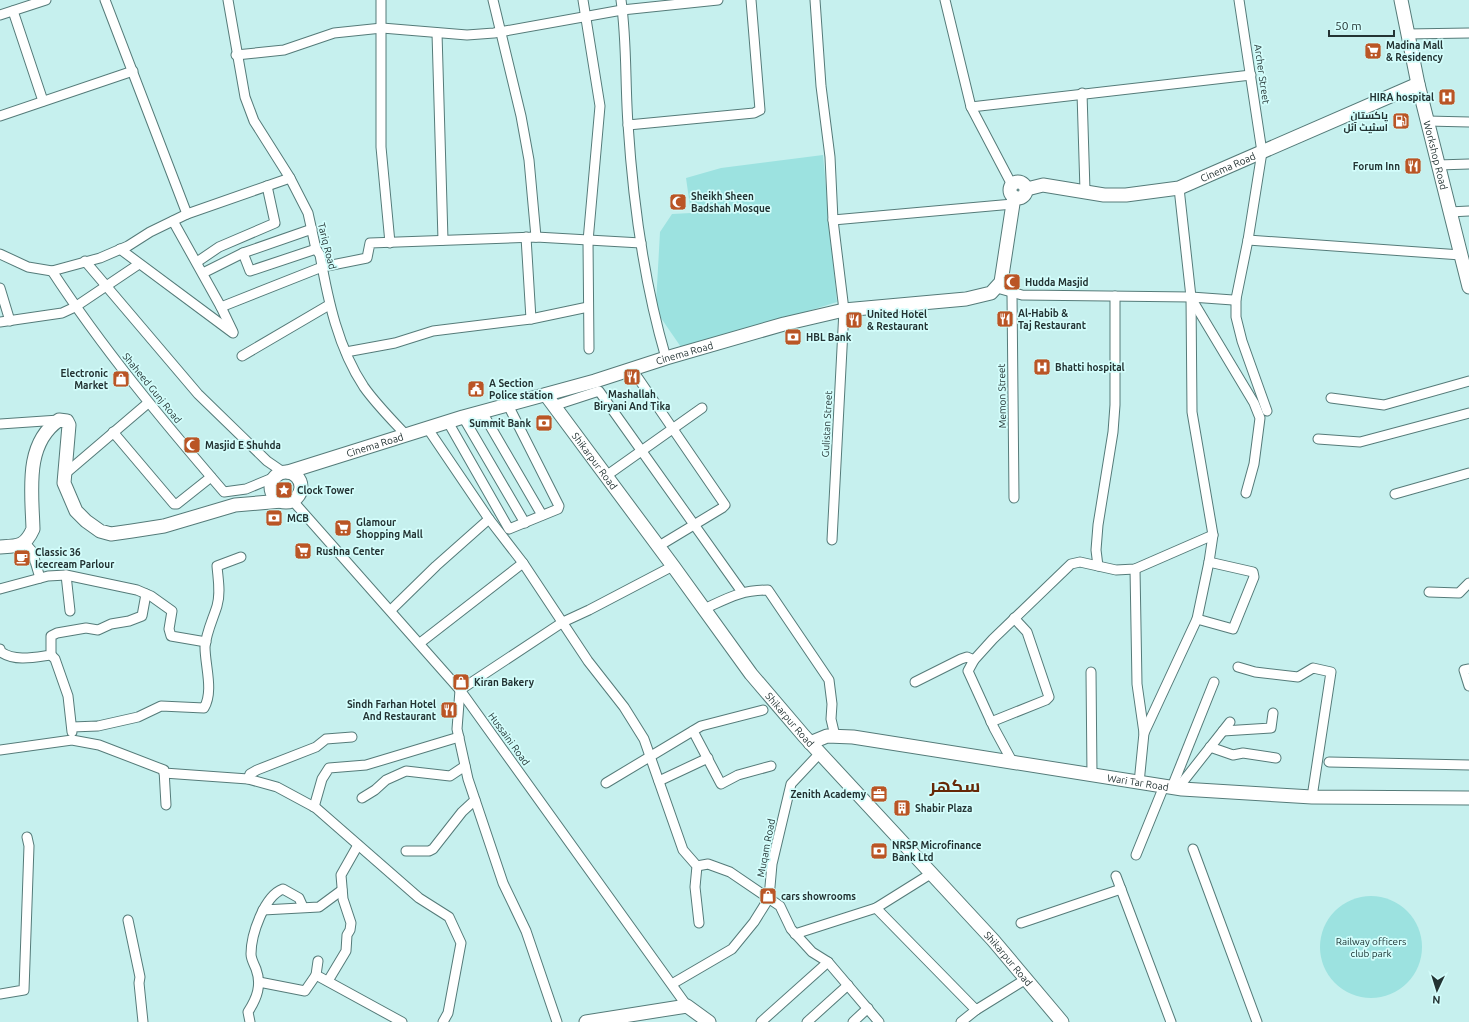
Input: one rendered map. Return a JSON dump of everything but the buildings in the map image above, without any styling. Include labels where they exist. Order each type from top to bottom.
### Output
[{"type":"street","points":[[0,15],[46,0]]},
{"type":"street","points":[[105,0],[187,214]]},
{"type":"street","name":"Tariq Road","points":[[228,0],[236,55],[245,97],[254,121],[290,178],[308,213],[316,249],[320,255],[329,305],[346,352],[364,387],[406,435]]},
{"type":"street","points":[[381,0],[381,147],[390,243]]},
{"type":"street","points":[[493,0],[521,116],[529,160],[536,237]]},
{"type":"street","points":[[583,0],[600,106],[588,241],[589,349]]},
{"type":"street","points":[[621,0],[628,125],[641,243],[657,328],[666,358]]},
{"type":"street","points":[[236,55],[284,50],[334,33],[382,28],[467,35],[501,31],[622,10],[718,0]]},
{"type":"street","points":[[628,125],[754,113],[760,110],[751,0]]},
{"type":"street","name":"Gulistan Street","points":[[815,0],[822,86],[830,157],[833,220],[844,310],[832,540]]},
{"type":"street","points":[[945,0],[971,107],[1013,195],[1006,257],[1001,282],[997,288],[1012,294],[1236,299]]},
{"type":"street","name":"Archer Street","points":[[1239,0],[1262,152],[1248,240],[1236,299],[1236,318],[1242,341],[1267,411]]},
{"type":"street","name":"Workshop Road","points":[[1401,0],[1418,84],[1469,287]]},
{"type":"street","points":[[13,11],[43,102]]},
{"type":"street","points":[[437,33],[443,240]]},
{"type":"street","points":[[1407,34],[1469,33]]},
{"type":"street","points":[[0,116],[133,71]]},
{"type":"street","points":[[971,107],[1082,93],[1251,75]]},
{"type":"street","name":"Cinema Road","points":[[1013,195],[1023,197],[1027,189],[1043,185],[1104,195],[1126,195],[1179,188],[1418,84]]},
{"type":"street","points":[[1082,93],[1085,191]]},
{"type":"street","points":[[1427,121],[1469,122]]},
{"type":"street","points":[[1438,165],[1469,164]]},
{"type":"street","points":[[0,254],[28,267],[52,270],[85,260],[100,258],[187,214],[290,178]]},
{"type":"street","points":[[197,262],[219,247],[275,223],[267,186]]},
{"type":"street","points":[[1144,733],[1197,619],[1213,535],[1192,412],[1191,297],[1179,188]]},
{"type":"street","points":[[833,220],[1013,195]]},
{"type":"street","points":[[1449,212],[1469,211]]},
{"type":"street","points":[[120,249],[233,333],[203,273],[173,221]]},
{"type":"street","points":[[203,273],[244,253],[312,229]]},
{"type":"street","points":[[526,237],[531,319]]},
{"type":"street","points":[[221,307],[322,267],[367,258],[370,243],[536,237],[641,243]]},
{"type":"street","points":[[1248,240],[1461,256]]},
{"type":"street","points":[[244,253],[250,271],[316,249]]},
{"type":"street","points":[[85,260],[198,394],[266,461],[282,474]]},
{"type":"street","points":[[0,322],[62,313],[75,307],[139,264]]},
{"type":"street","name":"Shaheed Gunj Road","points":[[52,270],[75,307],[148,403],[235,505]]},
{"type":"street","points":[[0,288],[10,321]]},
{"type":"street","name":"Cinema Road","points":[[282,474],[463,417],[595,381],[666,358],[784,324],[844,310],[966,299],[991,293],[997,288]]},
{"type":"street","name":"Memon Street","points":[[1012,294],[1014,498]]},
{"type":"street","points":[[1098,566],[1096,550],[1098,525],[1114,419],[1115,296]]},
{"type":"street","points":[[1191,297],[1254,403],[1260,418],[1254,464],[1246,494]]},
{"type":"street","points":[[242,356],[329,305]]},
{"type":"street","points":[[346,352],[395,343],[433,331],[531,319],[588,308]]},
{"type":"street","points":[[638,378],[725,505],[659,546]]},
{"type":"street","points":[[1331,398],[1384,405],[1469,381]]},
{"type":"street","points":[[554,406],[599,391],[742,592]]},
{"type":"street","name":"Shikarpur Road","points":[[546,395],[659,546],[751,674],[810,743],[994,940],[1062,1022]]},
{"type":"street","points":[[66,473],[148,403]]},
{"type":"street","points":[[448,422],[509,529],[558,509],[559,503],[508,405]]},
{"type":"street","points":[[606,476],[702,408]]},
{"type":"street","points":[[482,412],[542,515]]},
{"type":"street","points":[[1318,439],[1360,442],[1469,413]]},
{"type":"street","points":[[463,417],[525,523]]},
{"type":"street","points":[[0,424],[58,420],[67,421],[69,425],[64,483],[76,511],[86,521],[100,531],[111,534],[164,526],[235,505],[287,501],[299,494],[301,485],[297,476],[282,474],[246,488],[224,492]]},
{"type":"street","points":[[0,547],[16,546],[25,543],[33,529],[32,470],[35,454],[40,439],[49,427],[58,420]]},
{"type":"street","points":[[428,428],[489,520],[523,563],[588,661],[624,707],[644,739],[682,850],[697,866],[695,887],[699,923]]},
{"type":"street","points":[[113,432],[174,504],[177,504],[211,477]]},
{"type":"street","points":[[1395,494],[1469,473]]},
{"type":"street","points":[[282,474],[272,481],[272,491],[274,495],[287,501]]},
{"type":"street","name":"Hussaini Road","points":[[287,501],[391,610],[460,690],[687,1006]]},
{"type":"street","points":[[391,610],[436,566],[489,520]]},
{"type":"street","points":[[1013,763],[991,722],[968,671],[974,660],[1014,618],[1071,564],[1080,562],[1116,570],[1135,569],[1213,535]]},
{"type":"street","points":[[25,543],[32,551],[40,578]]},
{"type":"street","points":[[72,727],[98,726],[138,717],[161,706],[204,708],[209,691],[206,667],[206,642],[219,596],[217,566],[241,557]]},
{"type":"street","points":[[1197,619],[1233,629],[1254,577],[1253,572],[1209,562]]},
{"type":"street","points":[[420,643],[523,563]]},
{"type":"street","points":[[557,1022],[526,931],[503,883],[465,766],[457,729],[460,690],[563,622],[673,566]]},
{"type":"street","points":[[1135,569],[1137,684],[1144,733],[1139,783]]},
{"type":"street","points":[[0,589],[53,575],[66,575],[146,594],[165,604],[172,611],[169,628],[171,636],[206,642]]},
{"type":"street","points":[[66,575],[70,611]]},
{"type":"street","points":[[1428,592],[1458,593],[1469,583]]},
{"type":"street","points":[[704,609],[742,592],[750,590],[768,590],[829,680],[832,704],[831,719],[835,736]]},
{"type":"street","points":[[72,740],[68,696],[55,659],[51,655],[51,636],[57,633],[86,628],[98,630],[111,624],[129,621],[142,616],[146,594]]},
{"type":"street","points":[[991,722],[1046,700],[1049,697],[1027,632],[1014,618]]},
{"type":"street","points":[[0,648],[2,652],[8,656],[23,658],[51,655]]},
{"type":"street","points":[[915,682],[961,659],[967,658],[974,660]]},
{"type":"street","points":[[1238,667],[1254,672],[1298,676],[1313,668],[1331,672],[1312,797]]},
{"type":"street","points":[[1469,669],[1464,670],[1469,686]]},
{"type":"street","points":[[1090,672],[1092,776]]},
{"type":"street","points":[[1136,855],[1171,787],[1214,682]]},
{"type":"street","points":[[606,783],[701,726],[763,710]]},
{"type":"street","points":[[1223,731],[1271,728],[1273,713]]},
{"type":"street","points":[[1171,787],[1210,747],[1230,722]]},
{"type":"street","points":[[693,731],[721,784],[738,775],[771,766]]},
{"type":"street","name":"Wari Tar Road","points":[[810,743],[827,736],[853,737],[1092,776],[1171,787],[1312,797],[1469,798]]},
{"type":"street","points":[[248,779],[250,774],[257,770],[316,747],[326,739],[352,737]]},
{"type":"street","points":[[314,807],[322,779],[329,768],[366,765],[459,737]]},
{"type":"street","points":[[0,750],[72,740],[98,745],[164,770],[166,805]]},
{"type":"street","points":[[1210,747],[1234,755],[1243,753],[1276,758]]},
{"type":"street","name":"Muqam Road","points":[[672,984],[732,949],[754,922],[769,898],[772,864],[791,784],[820,753]]},
{"type":"street","points":[[659,781],[708,758]]},
{"type":"street","points":[[1329,762],[1469,765]]},
{"type":"street","points":[[362,798],[375,790],[386,780],[406,771],[417,771],[449,776],[465,766]]},
{"type":"street","points":[[164,773],[248,779],[277,787],[314,807],[419,898],[449,917],[461,943],[448,1013],[443,1022]]},
{"type":"street","points":[[406,851],[429,851],[433,849],[462,812],[475,800]]},
{"type":"street","points":[[0,994],[24,990],[29,846],[26,837]]},
{"type":"street","points":[[328,981],[346,951],[347,935],[350,930],[351,923],[347,914],[342,890],[341,875],[358,845]]},
{"type":"street","points":[[1193,848],[1257,1022]]},
{"type":"street","points":[[697,866],[708,864],[730,872],[780,906],[795,934],[812,952],[828,962],[879,1022]]},
{"type":"street","points":[[795,934],[876,908],[932,873]]},
{"type":"street","points":[[1116,876],[1171,1022]]},
{"type":"street","points":[[250,1022],[248,1012],[256,998],[258,982],[251,956],[251,950],[256,928],[263,910],[274,895],[283,889],[299,898],[303,907]]},
{"type":"street","points":[[1021,923],[1121,889]]},
{"type":"street","points":[[263,910],[319,906],[342,890]]},
{"type":"street","points":[[876,908],[976,1010]]},
{"type":"street","points":[[128,920],[140,977],[139,983],[143,1022]]},
{"type":"street","points":[[258,982],[305,991],[316,975],[318,961]]},
{"type":"street","points":[[761,1022],[828,962]]},
{"type":"street","points":[[316,975],[402,1022]]},
{"type":"street","points":[[961,1022],[976,1010],[1026,979]]},
{"type":"street","points":[[807,1022],[848,985]]},
{"type":"street","points":[[586,1022],[687,1006],[709,1022]]},
{"type":"street","points":[[853,1022],[868,1008]]},
{"type":"green space","points":[[823,155],[837,302],[683,350],[661,318],[656,304],[660,232],[672,214],[691,213],[686,178],[721,168]]},
{"type":"green space","name":"Railway officers club park","points":[[1371,896],[1391,900],[1399,904],[1407,911],[1414,919],[1418,927],[1422,947],[1418,967],[1414,975],[1407,983],[1399,990],[1391,994],[1371,998],[1351,994],[1343,990],[1335,983],[1328,975],[1324,967],[1320,947],[1324,927],[1328,919],[1335,911],[1343,904],[1351,900]]},
{"type":"place","name":"Madina Mall & Residency","points":[[1373,51]]},
{"type":"place","name":"HIRA hospital","points":[[1447,97]]},
{"type":"place","name":"پاکستان اسٹیٹ آئل","points":[[1401,121]]},
{"type":"place","name":"Forum Inn","points":[[1413,166]]},
{"type":"place","name":"Sheikh Sheen Badshah Mosque","points":[[678,202]]},
{"type":"place","name":"Hudda Masjid","points":[[1012,282]]},
{"type":"place","name":"Al-Habib & Taj Restaurant","points":[[1005,319]]},
{"type":"place","name":"United Hotel & Restaurant","points":[[854,320]]},
{"type":"place","name":"HBL Bank","points":[[793,337]]},
{"type":"place","name":"Bhatti hospital","points":[[1042,367]]},
{"type":"place","name":"Mashallah Biryani And Tika","points":[[632,377]]},
{"type":"place","name":"Electronic Market","points":[[121,379]]},
{"type":"place","name":"A Section Police station","points":[[476,389]]},
{"type":"place","name":"Summit Bank","points":[[544,423]]},
{"type":"place","name":"Masjid E Shuhda","points":[[192,445]]},
{"type":"place","name":"Clock Tower","points":[[284,490]]},
{"type":"place","name":"MCB","points":[[274,518]]},
{"type":"place","name":"Glamour Shopping Mall","points":[[343,528]]},
{"type":"place","name":"Rushna Center","points":[[303,551]]},
{"type":"place","name":"Classic 36 Icecream Parlour","points":[[22,558]]},
{"type":"place","name":"Kiran Bakery","points":[[461,682]]},
{"type":"place","name":"Sindh Farhan Hotel And Restaurant","points":[[449,710]]},
{"type":"place","name":"Zenith Academy","points":[[879,794]]},
{"type":"place","name":"Shabir Plaza","points":[[902,808]]},
{"type":"place","name":"NRSP Microfinance Bank Ltd","points":[[879,851]]},
{"type":"place","name":"cars showrooms","points":[[768,896]]},
{"type":"district","name":"سکھر","points":[[955,785]]}]
